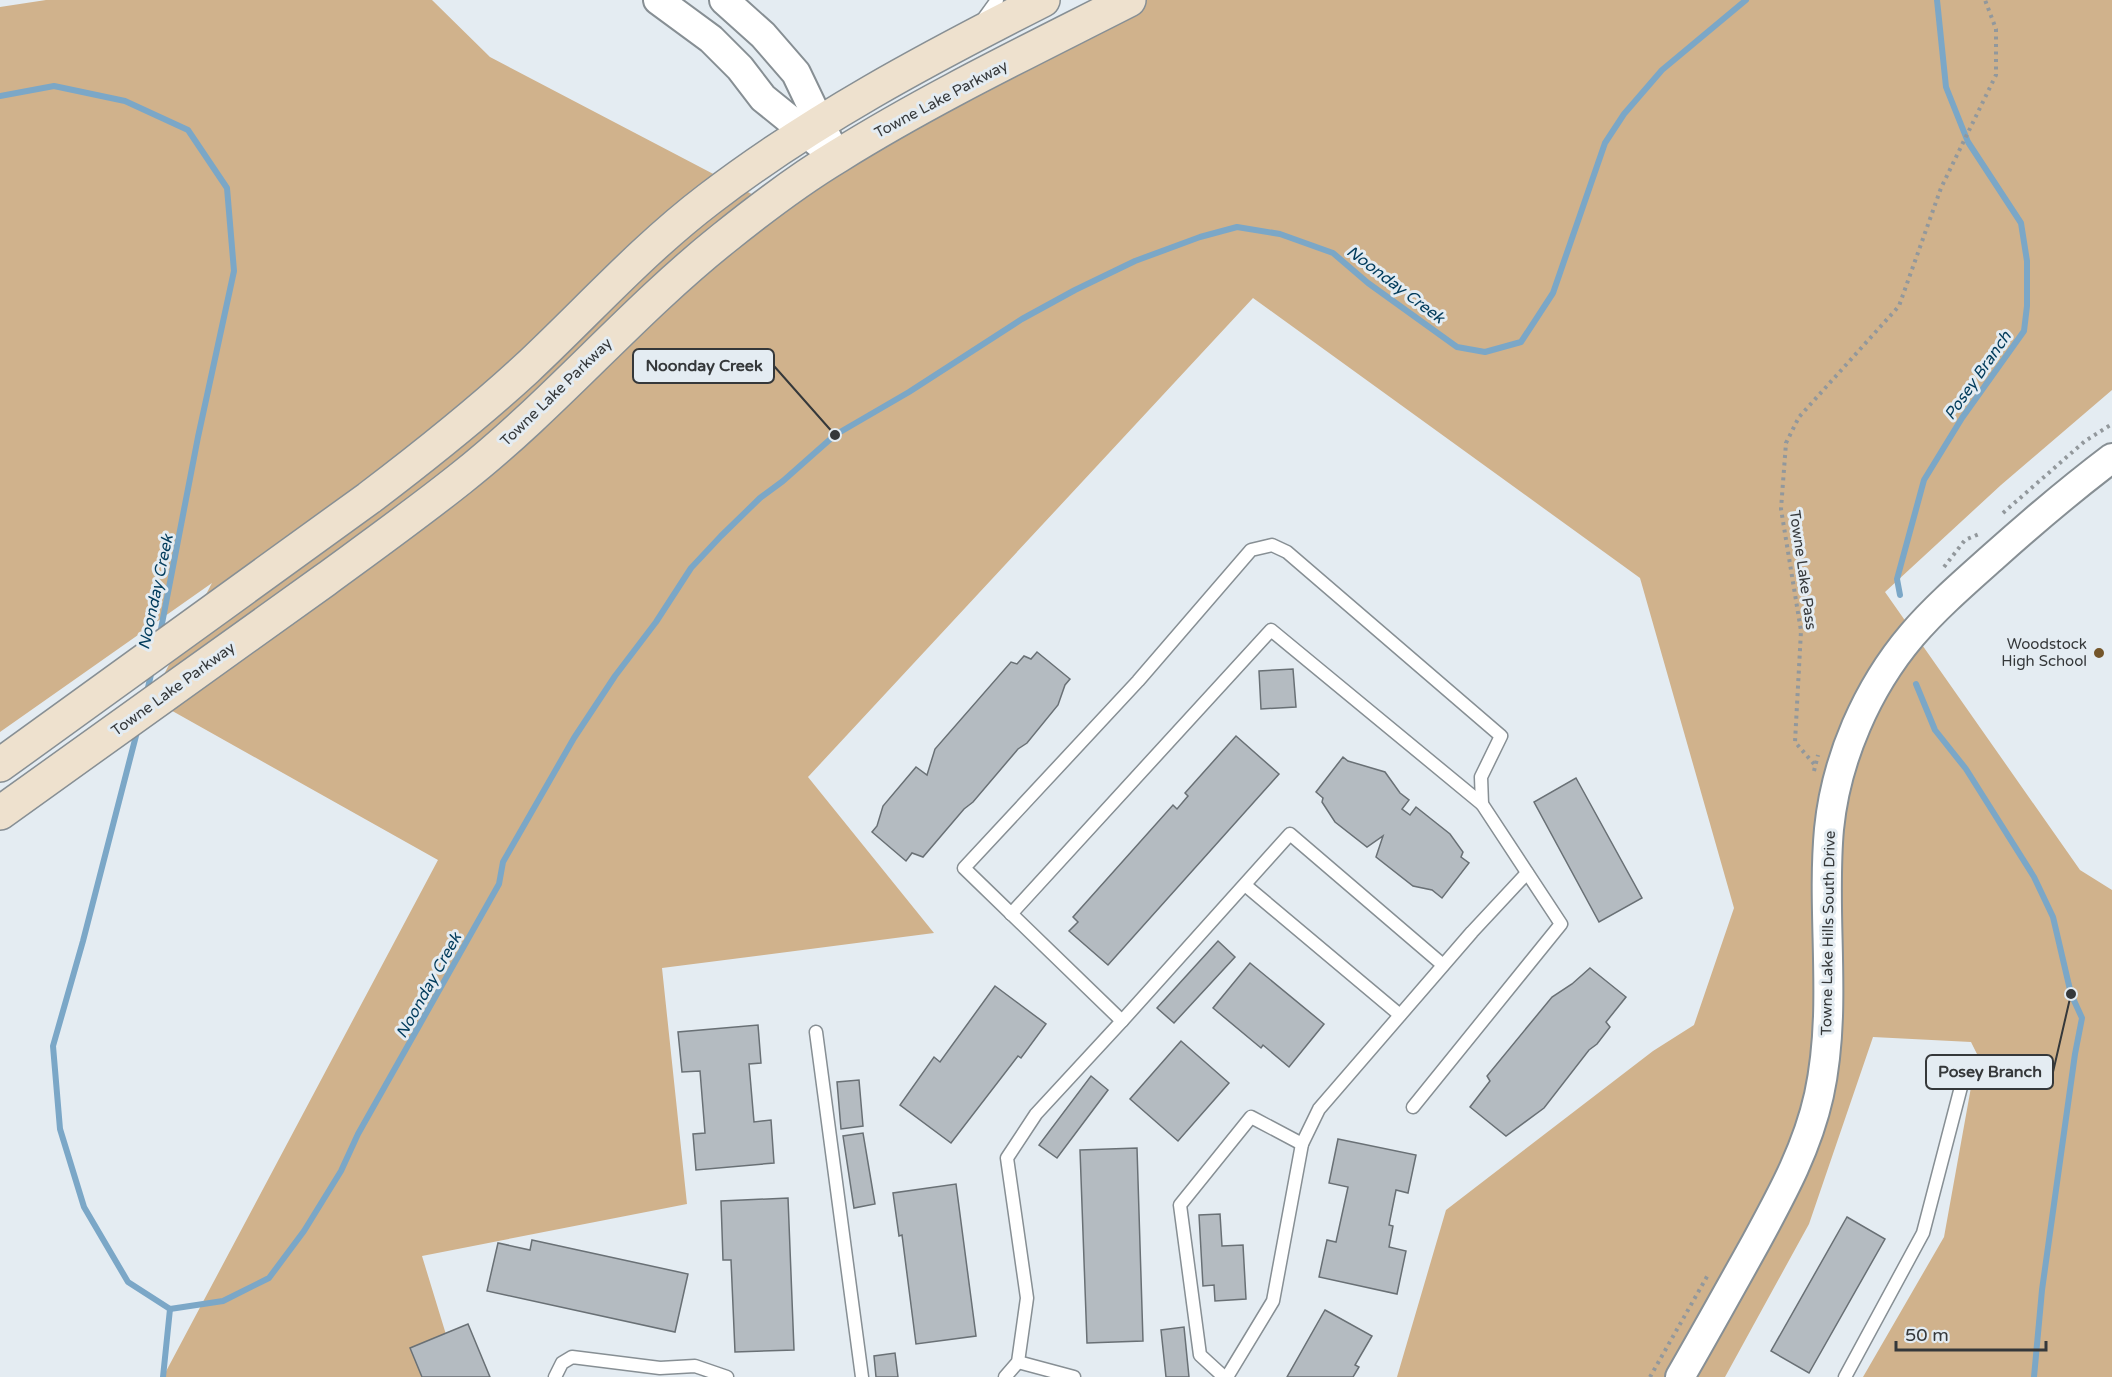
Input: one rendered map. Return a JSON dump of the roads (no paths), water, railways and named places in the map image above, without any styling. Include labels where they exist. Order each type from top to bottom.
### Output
[{"type":"main road","points":[[0,765],[369,498],[477,414],[660,239],[709,199],[812,126],[1043,0]]},
{"type":"main road","name":"Towne Lake Parkway","points":[[0,813],[270,620],[469,472],[555,396],[673,280],[725,237],[836,157],[962,87],[1129,0]]},
{"type":"street","points":[[658,0],[711,39],[740,68],[763,98],[812,126]]},
{"type":"street","points":[[724,0],[763,35],[796,73],[812,126],[836,157]]},
{"type":"street","name":"Towne Lake Hills South Drive","points":[[1680,1377],[1791,1177],[1812,1123],[1824,1068],[1828,1023],[1829,829],[1841,769],[1862,714],[1887,668],[1926,620],[2019,534],[2112,458]]},
{"type":"lane","points":[[968,39],[997,0]]},
{"type":"lane","points":[[1122,1021],[964,868],[1138,681],[1251,550],[1272,544],[1287,552],[1501,736],[1481,777],[1482,804]]},
{"type":"lane","points":[[1011,914],[1271,630],[1482,804],[1561,924],[1413,1107]]},
{"type":"lane","points":[[1005,1377],[1018,1362],[1027,1298],[1007,1158],[1036,1114],[1290,834],[1443,965]]},
{"type":"lane","points":[[1302,1144],[1251,1117],[1180,1205],[1200,1355],[1226,1377],[1273,1301],[1302,1144],[1319,1109],[1443,965],[1527,873]]},
{"type":"lane","points":[[1245,885],[1400,1015]]},
{"type":"lane","points":[[816,1032],[862,1377]]},
{"type":"lane","points":[[1845,1377],[1923,1233],[1961,1087]]},
{"type":"lane","points":[[555,1377],[562,1364],[572,1357],[661,1373],[695,1366],[727,1377]]},
{"type":"lane","points":[[1018,1362],[1074,1377]]},
{"type":"waterway","name":"Noonday Creek","points":[[138,728],[83,941],[53,1046],[60,1129],[84,1207],[128,1282],[170,1309],[223,1301],[269,1278],[304,1231],[341,1171],[358,1134],[499,884],[503,862],[574,738],[615,676],[656,622],[691,568],[760,498],[835,435],[909,392],[1022,319],[1075,290],[1135,261],[1200,237],[1237,227],[1280,234],[1333,253],[1368,283],[1457,347],[1485,352],[1521,342],[1553,293],[1605,143],[1624,114],[1662,70],[1746,0]]},
{"type":"waterway","name":"Posey Branch","points":[[1900,595],[1897,579],[1924,480],[1962,418],[2024,331],[2027,306],[2027,261],[2021,223],[1968,142],[1946,87],[1937,0]]},
{"type":"waterway","name":"Noonday Creek","points":[[0,96],[54,86],[125,101],[188,130],[227,188],[234,271],[198,437],[160,634]]},
{"type":"waterway","name":"Noonday Creek","points":[[147,692],[152,670]]},
{"type":"waterway","name":"Posey Branch","points":[[1916,684],[1935,730],[1966,769],[2034,877],[2053,917],[2071,994],[2082,1018],[2042,1290],[2034,1377]]},
{"type":"waterway","points":[[163,1377],[170,1309]]},
{"type":"place","name":"Noonday Creek","points":[[835,435]]},
{"type":"place","name":"Woodstock High School","points":[[2099,653]]},
{"type":"place","name":"Posey Branch","points":[[2071,994]]}]
